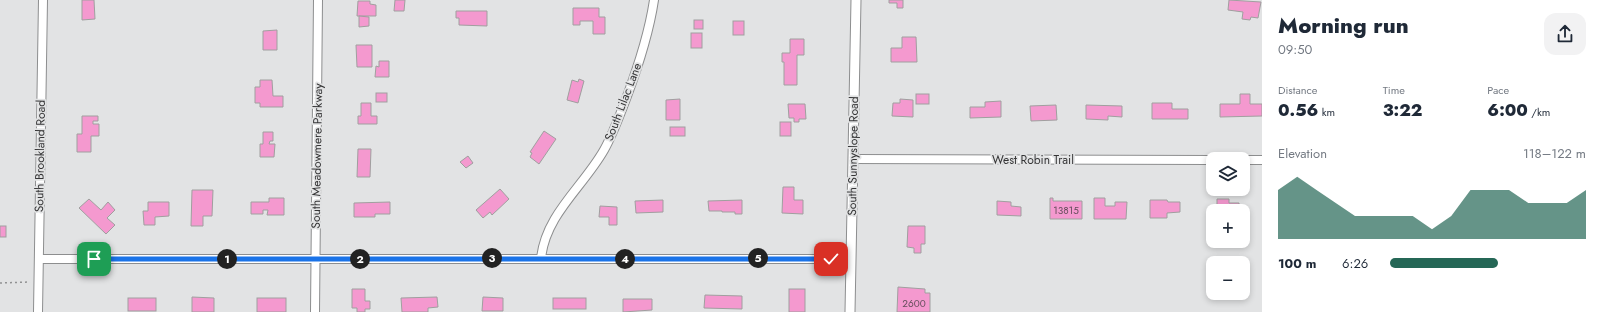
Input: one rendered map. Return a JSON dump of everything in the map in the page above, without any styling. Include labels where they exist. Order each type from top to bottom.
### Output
[{"type":"street","name":"South Brookland Road","points":[[38,312],[43,0]]},
{"type":"street","name":"South Meadowmere Parkway","points":[[314,312],[316,259],[318,0]]},
{"type":"street","name":"South Lilac Lane","points":[[541,258],[544,242],[558,212],[596,163],[613,134],[642,51],[654,0]]},
{"type":"street","name":"South Sunnyslope Road","points":[[850,312],[856,0]]},
{"type":"street","name":"West Robin Trail","points":[[853,159],[1206,160]]},
{"type":"street","points":[[1250,160],[1262,160]]},
{"type":"street","points":[[39,259],[851,259]]},
{"type":"path","points":[[0,283],[39,282]]},
{"type":"building","points":[[82,0],[94,0],[95,19],[82,20]]},
{"type":"building","points":[[395,0],[405,0],[404,11],[394,11]]},
{"type":"building","points":[[889,0],[903,0],[903,8],[897,8],[897,3],[889,3]]},
{"type":"building","points":[[1229,0],[1261,2],[1258,18],[1251,17],[1250,20],[1242,19],[1243,12],[1228,10]]},
{"type":"building","points":[[358,1],[370,1],[370,4],[376,5],[376,16],[357,16]]},
{"type":"building","points":[[573,8],[599,8],[599,17],[605,17],[605,34],[593,34],[593,21],[580,21],[580,25],[573,25]]},
{"type":"building","points":[[456,11],[487,11],[487,26],[459,25],[459,18],[456,18]]},
{"type":"building","points":[[359,16],[369,17],[369,26],[359,27]]},
{"type":"building","points":[[694,20],[703,20],[703,29],[694,29]]},
{"type":"building","points":[[733,21],[744,21],[744,35],[733,35]]},
{"type":"building","points":[[277,30],[277,50],[263,50],[263,31]]},
{"type":"building","points":[[691,33],[702,33],[702,48],[691,48]]},
{"type":"building","points":[[902,37],[916,37],[917,62],[891,62],[891,48],[902,48]]},
{"type":"building","points":[[790,39],[804,39],[804,55],[797,55],[797,85],[784,85],[784,62],[782,62],[782,53],[790,53]]},
{"type":"building","points":[[356,45],[372,45],[372,67],[357,67]]},
{"type":"building","points":[[379,61],[389,61],[389,77],[375,77],[376,66],[379,67]]},
{"type":"building","points":[[579,79],[584,81],[578,103],[567,100],[572,80],[578,82]]},
{"type":"building","points":[[260,80],[272,80],[273,96],[283,96],[283,107],[260,107],[260,103],[255,103],[255,87],[260,87]]},
{"type":"building","points":[[376,93],[387,93],[387,102],[376,102]]},
{"type":"building","points":[[916,94],[929,94],[929,104],[916,104]]},
{"type":"building","points":[[1240,94],[1250,94],[1250,104],[1262,104],[1262,116],[1220,117],[1220,104],[1240,104]]},
{"type":"building","points":[[680,99],[680,120],[666,120],[666,100]]},
{"type":"building","points":[[900,99],[913,100],[913,117],[892,116],[893,103],[900,103]]},
{"type":"building","points":[[1001,101],[1001,117],[970,118],[970,107],[985,107],[985,102]]},
{"type":"building","points":[[361,103],[371,103],[371,116],[377,116],[377,124],[358,124],[358,116],[361,116]]},
{"type":"building","points":[[1152,103],[1172,103],[1172,109],[1188,109],[1188,119],[1152,119]]},
{"type":"building","points":[[788,104],[805,104],[806,119],[799,119],[799,122],[794,122],[794,118],[789,118]]},
{"type":"building","points":[[1056,105],[1057,120],[1031,121],[1030,106]]},
{"type":"building","points":[[1086,105],[1122,106],[1122,117],[1108,116],[1108,120],[1086,119]]},
{"type":"building","points":[[82,116],[98,116],[98,121],[93,121],[93,124],[99,124],[99,136],[91,136],[91,152],[77,152],[77,134],[82,134]]},
{"type":"building","points":[[780,122],[791,122],[791,136],[780,136]]},
{"type":"building","points":[[670,127],[685,127],[685,136],[670,136]]},
{"type":"building","points":[[544,131],[556,139],[539,164],[530,157],[532,153],[530,152]]},
{"type":"building","points":[[263,132],[273,132],[273,141],[270,141],[269,144],[275,144],[274,157],[260,157],[260,144],[263,144]]},
{"type":"building","points":[[358,149],[371,149],[370,177],[357,177]]},
{"type":"building","points":[[468,156],[473,163],[466,168],[460,162]]},
{"type":"building","points":[[783,187],[794,187],[794,200],[803,200],[803,214],[782,213]]},
{"type":"building","points":[[500,189],[509,199],[492,215],[490,212],[483,218],[476,210]]},
{"type":"building","points":[[192,190],[213,190],[212,216],[203,216],[203,226],[191,226]]},
{"type":"building","points":[[269,198],[284,198],[284,215],[267,215],[268,210],[263,210],[263,214],[251,214],[251,202],[269,202]]},
{"type":"building","points":[[1050,198],[1053,198],[1053,201],[1082,201],[1082,219],[1050,219]]},
{"type":"building","points":[[1094,198],[1105,198],[1105,206],[1115,206],[1115,202],[1127,202],[1126,219],[1094,219]]},
{"type":"building","points":[[89,199],[101,210],[108,202],[115,210],[107,218],[115,225],[106,234],[79,208]]},
{"type":"building","points":[[1217,199],[1229,199],[1229,203],[1239,203],[1239,204],[1217,204]]},
{"type":"building","points":[[663,200],[663,212],[636,213],[635,201]]},
{"type":"building","points":[[742,200],[742,214],[735,214],[735,212],[709,211],[708,201]]},
{"type":"building","points":[[1150,200],[1180,202],[1180,212],[1167,213],[1167,218],[1150,218]]},
{"type":"building","points":[[997,201],[1011,202],[1011,206],[1021,207],[1021,216],[997,215]]},
{"type":"building","points":[[148,202],[169,202],[169,216],[155,217],[155,225],[144,225],[143,211],[148,211]]},
{"type":"building","points":[[390,202],[390,214],[375,214],[375,217],[354,217],[354,203]]},
{"type":"building","points":[[600,206],[617,207],[617,225],[609,225],[609,217],[599,217]]},
{"type":"building","points":[[0,226],[6,226],[6,237],[0,237]]},
{"type":"building","points":[[908,226],[925,226],[925,244],[921,244],[921,253],[914,253],[914,248],[907,247]]},
{"type":"building","points":[[898,287],[925,289],[925,293],[930,293],[930,312],[897,312]]},
{"type":"building","points":[[352,289],[365,289],[365,301],[370,301],[370,309],[365,309],[365,312],[357,312],[357,308],[352,308]]},
{"type":"building","points":[[789,289],[805,289],[805,312],[789,312]]},
{"type":"building","points":[[705,295],[742,296],[742,309],[704,308]]},
{"type":"building","points":[[192,297],[214,298],[214,312],[192,312]]},
{"type":"building","points":[[437,297],[438,307],[428,308],[428,312],[402,312],[401,298]]},
{"type":"building","points":[[483,297],[503,298],[503,311],[482,311]]},
{"type":"building","points":[[128,298],[156,298],[156,311],[128,311]]},
{"type":"building","points":[[257,298],[286,298],[286,312],[257,312]]},
{"type":"building","points":[[553,298],[586,298],[586,309],[553,309]]},
{"type":"building","points":[[623,299],[652,299],[652,310],[623,312]]},
{"type":"route","points":[[94,259],[831,259]]}]
